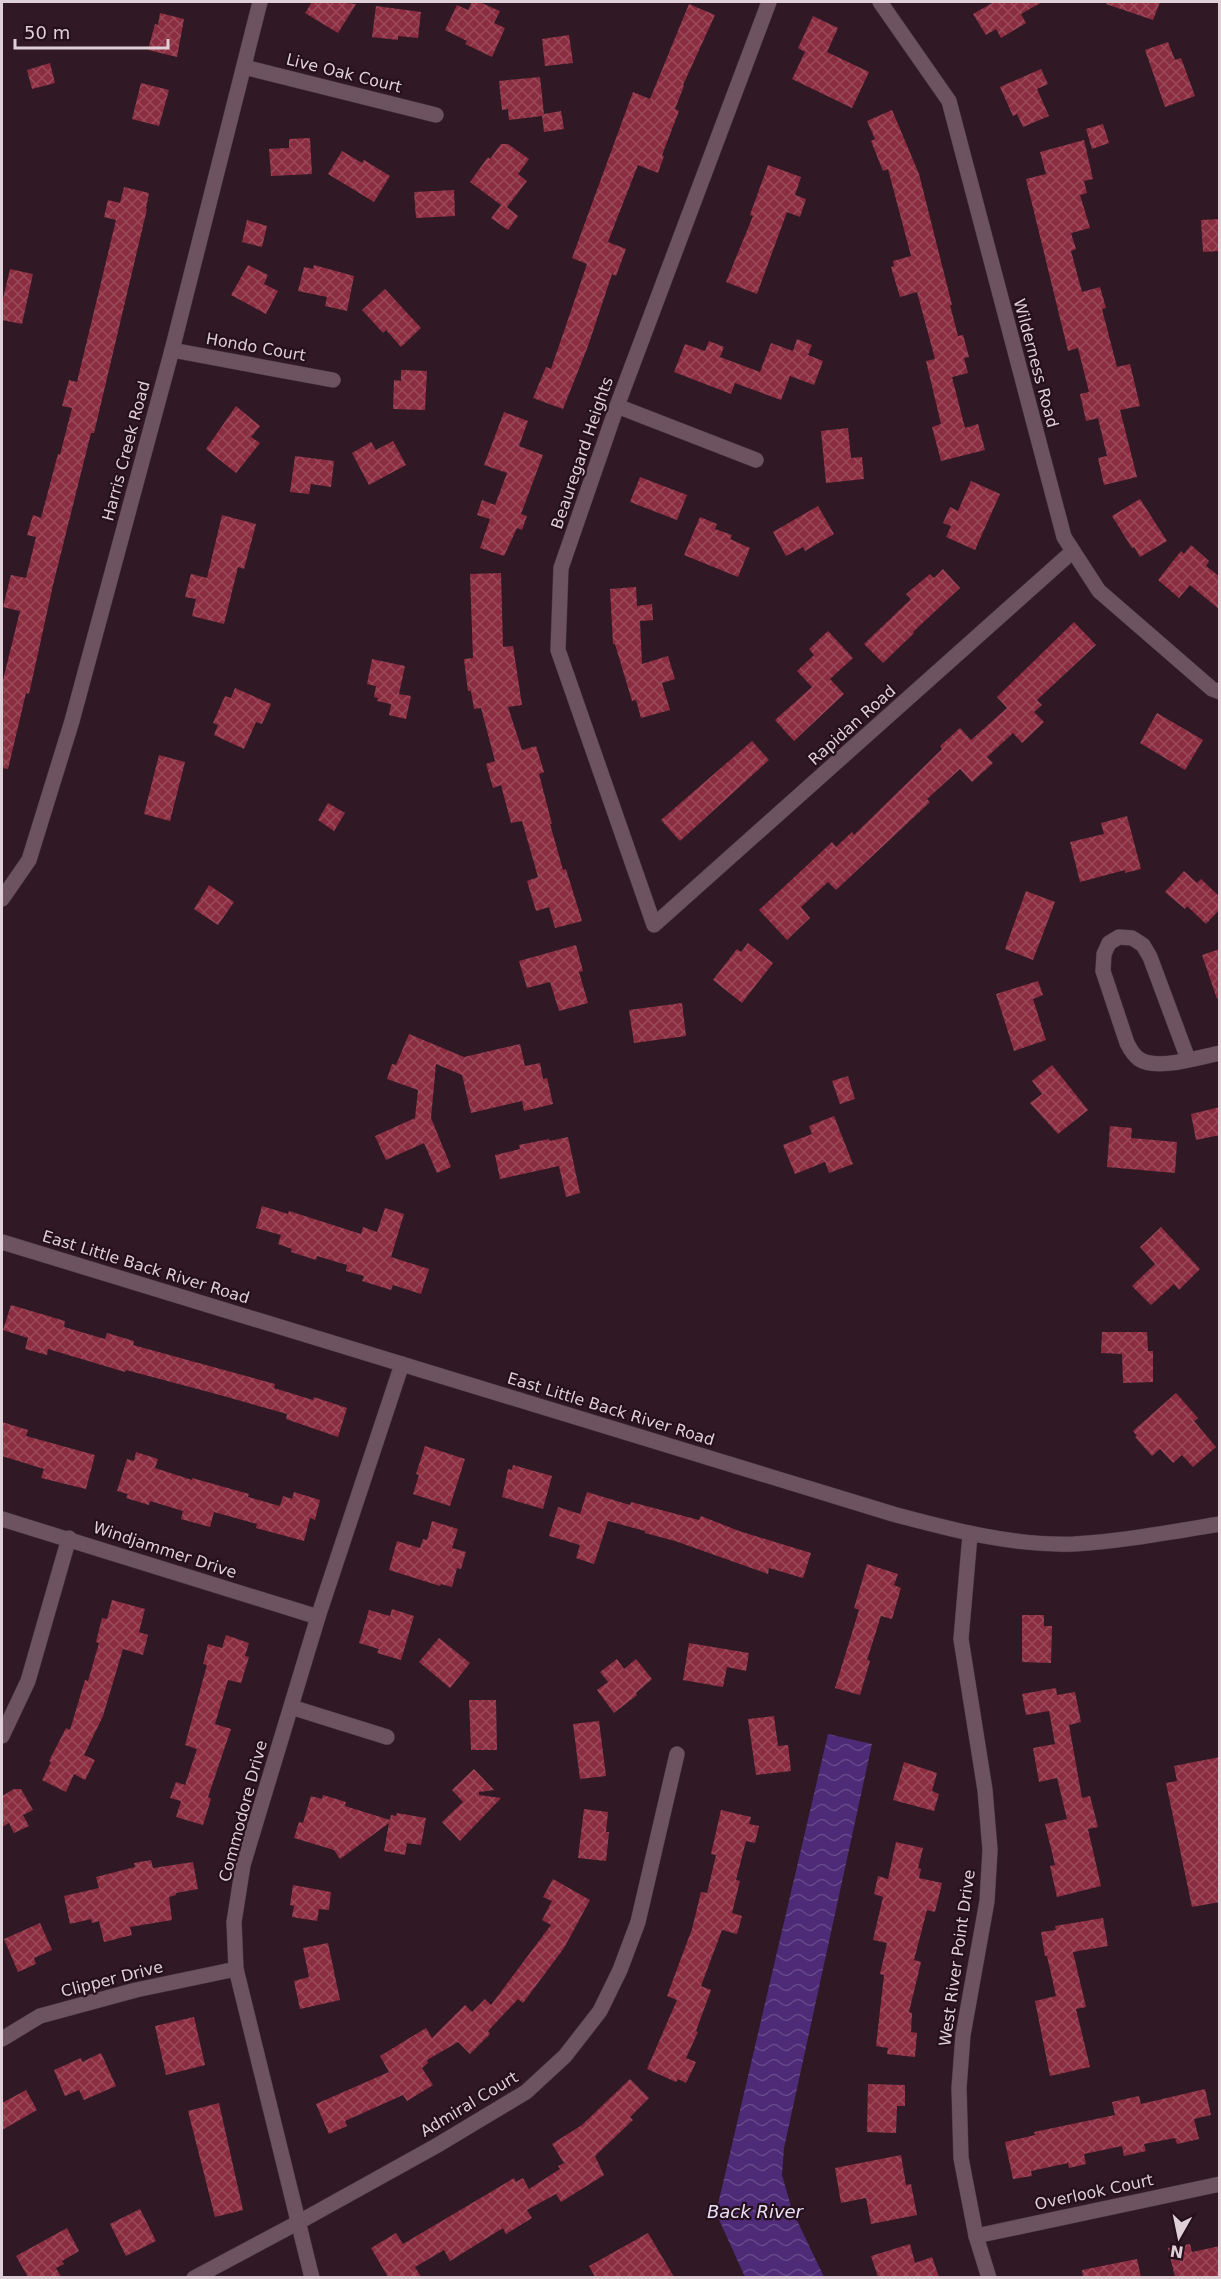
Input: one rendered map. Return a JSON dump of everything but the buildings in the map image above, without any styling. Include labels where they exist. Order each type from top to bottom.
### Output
[{"type":"street","name":"Harris Creek Road","points":[[2,899],[29,860],[72,721],[172,350],[260,2]]},
{"type":"street","name":"Beauregard Heights","points":[[654,925],[558,650],[561,568],[617,406],[769,2]]},
{"type":"street","name":"Wilderness Road","points":[[880,2],[949,100],[1064,537],[1099,591],[1212,689],[1220,692]]},
{"type":"street","name":"Live Oak Court","points":[[244,67],[436,115]]},
{"type":"street","name":"Hondo Court","points":[[172,350],[333,380]]},
{"type":"street","points":[[617,406],[756,460]]},
{"type":"street","name":"Rapidan Road","points":[[654,925],[1073,551]]},
{"type":"street","points":[[1188,1059],[1150,957],[1143,945],[1132,938],[1119,937],[1109,943],[1104,954],[1103,971],[1127,1043],[1139,1059],[1160,1064],[1188,1059],[1220,1053]]},
{"type":"street","name":"East Little Back River Road","points":[[2,1242],[893,1514],[969,1534],[1022,1542],[1073,1544],[1130,1539],[1220,1524]]},
{"type":"street","name":"Commodore Drive","points":[[312,2277],[236,1969],[234,1922],[243,1865],[318,1617],[402,1364]]},
{"type":"street","name":"Windjammer Drive","points":[[2,1519],[318,1617]]},
{"type":"street","name":"West River Point Drive","points":[[969,1534],[961,1639],[985,1790],[990,1850],[987,1901],[963,2036],[959,2088],[961,2158],[976,2236],[989,2277]]},
{"type":"street","points":[[2,1736],[28,1681],[69,1538]]},
{"type":"street","points":[[291,1707],[387,1737]]},
{"type":"street","name":"Admiral Court","points":[[194,2277],[436,2146],[526,2092],[565,2056],[600,2010],[620,1970],[638,1922],[677,1754]]},
{"type":"street","name":"Clipper Drive","points":[[2,2039],[40,2016],[136,1990],[236,1969]]},
{"type":"street","name":"Overlook Court","points":[[976,2236],[1220,2184]]},
{"type":"water","name":"Back River","points":[[828,1734],[872,1744],[784,2148],[782,2175],[792,2210],[824,2277],[745,2277],[716,2213]]}]
